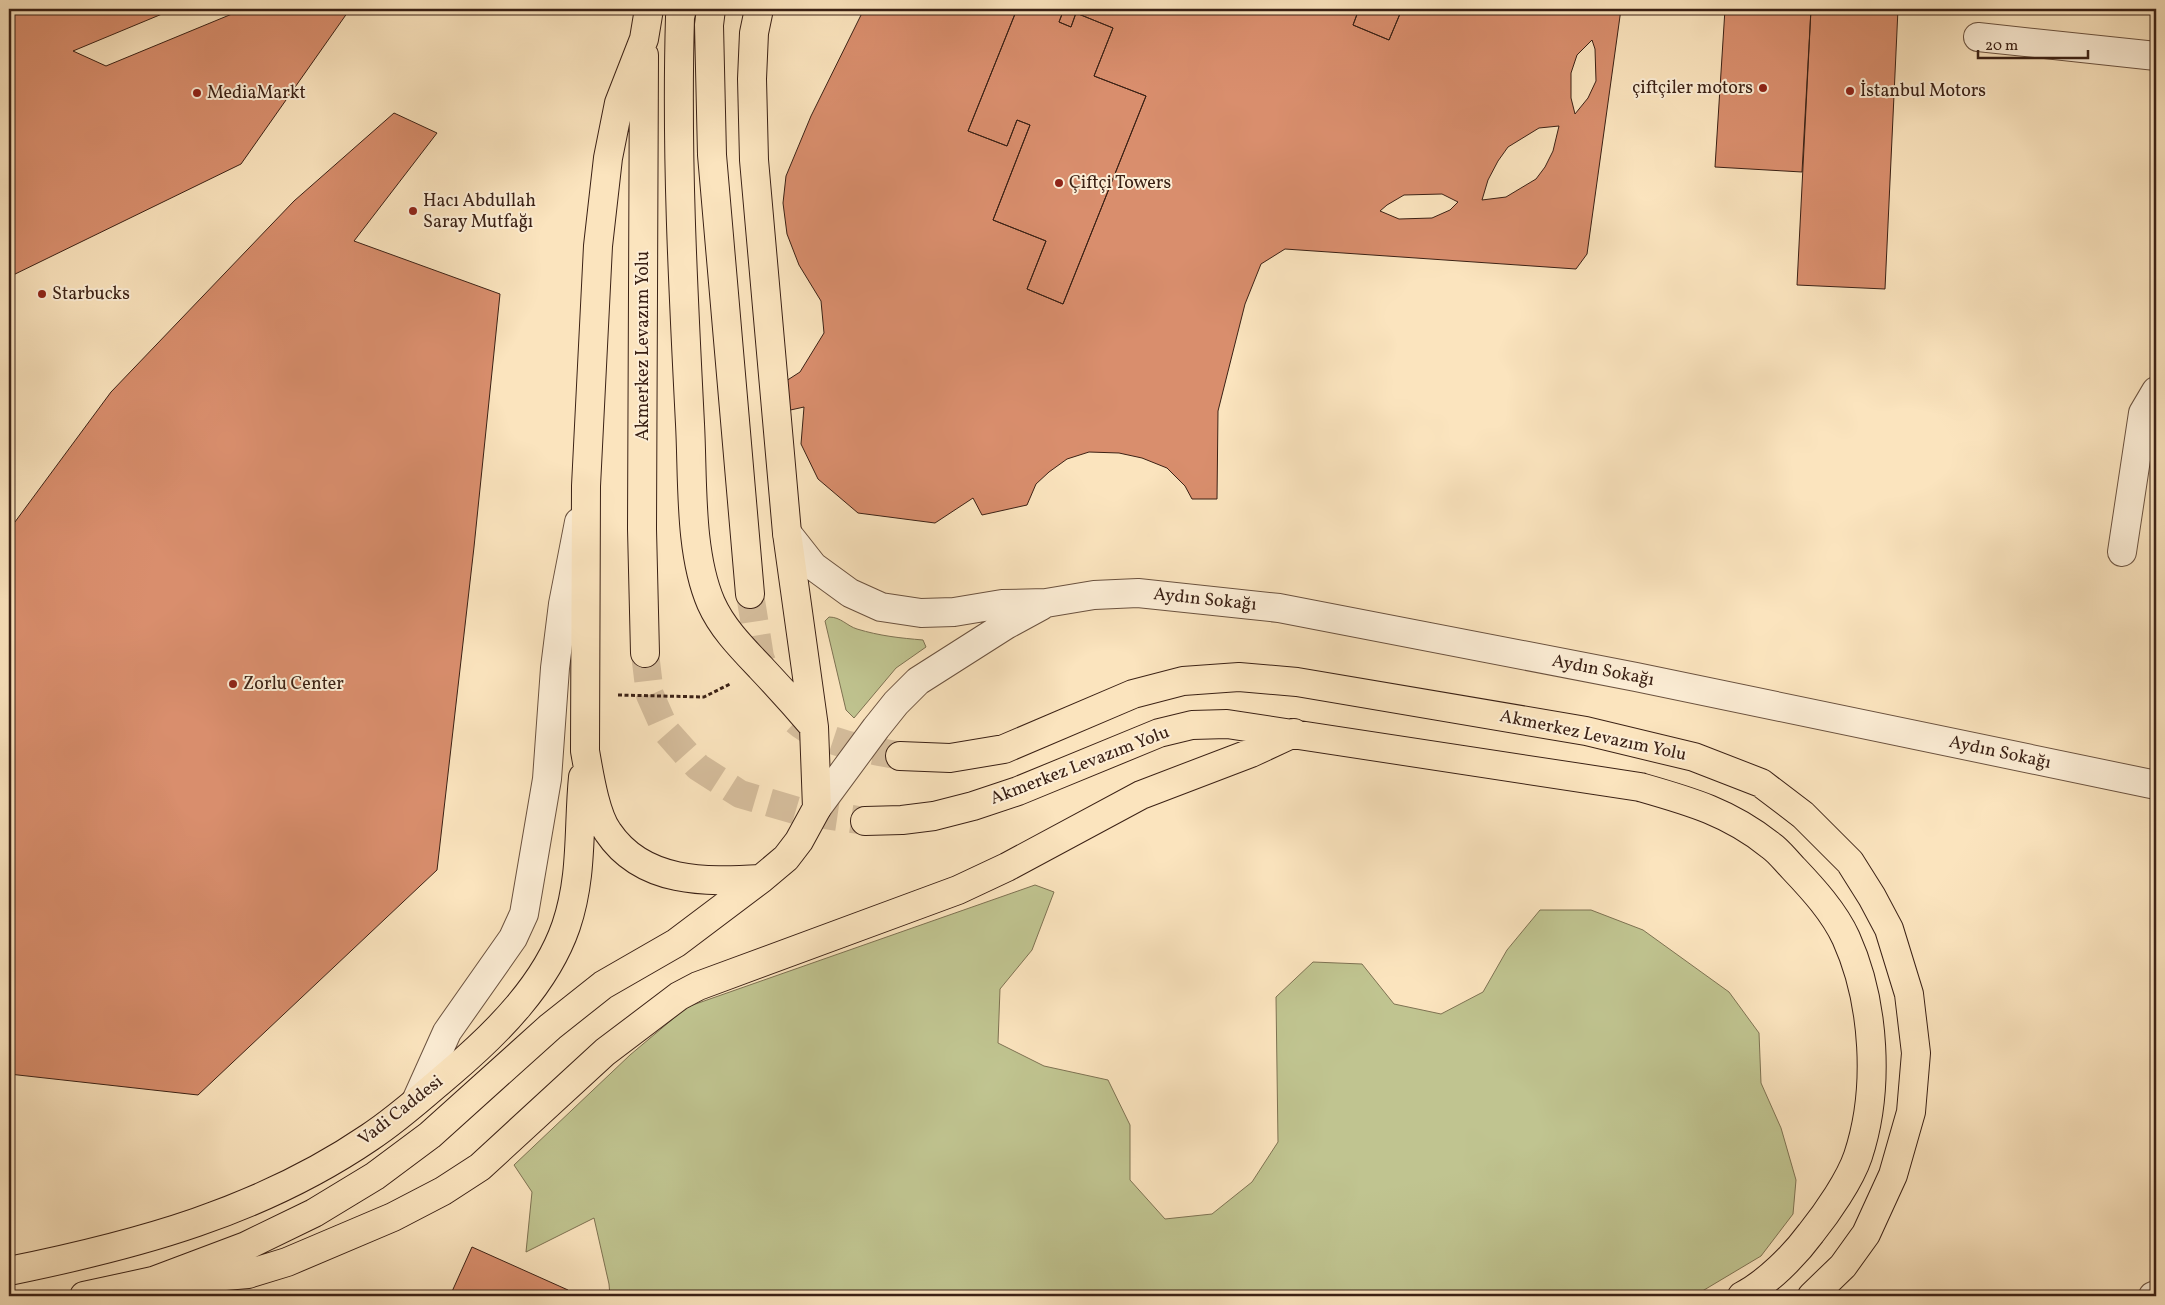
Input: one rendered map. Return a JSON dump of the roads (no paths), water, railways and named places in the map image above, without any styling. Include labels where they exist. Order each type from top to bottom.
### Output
[{"type":"main road","points":[[649,9],[644,38],[619,103],[608,158],[598,246],[586,486],[585,751],[593,793],[607,831],[627,853],[649,867],[678,878],[720,881],[761,878]]},
{"type":"main road","points":[[682,9],[680,17],[678,96],[684,288],[696,539],[703,582],[711,604],[723,626],[814,727]]},
{"type":"main road","points":[[711,9],[709,25],[712,155],[750,594]]},
{"type":"main road","points":[[84,1296],[153,1281],[246,1246],[314,1213],[375,1176],[430,1135],[550,1026],[603,985],[676,943],[786,858],[817,808],[814,727],[787,533],[754,160],[752,79],[754,33],[759,9]]},
{"type":"main road","name":"Akmerkez Levazım Yolu","points":[[644,38],[642,529],[645,653]]},
{"type":"main road","name":"Akmerkez Levazım Yolu","points":[[900,756],[950,758],[1004,748],[1133,694],[1183,681],[1239,677],[1297,682],[1586,732],[1694,757],[1761,783],[1804,815],[1850,862],[1872,896],[1889,929],[1909,994],[1916,1053],[1911,1112],[1893,1176],[1866,1234],[1843,1266],[1812,1296]]},
{"type":"main road","name":"Akmerkez Levazım Yolu","points":[[865,821],[902,820],[934,816],[973,806],[1018,791],[1159,733],[1192,726],[1227,724],[1640,787],[1694,802],[1733,820],[1771,845],[1815,891],[1846,938],[1862,986],[1871,1044],[1870,1101],[1858,1157],[1830,1210],[1796,1253],[1742,1296]]},
{"type":"main road","points":[[153,1281],[200,1280],[248,1274],[287,1262],[393,1217],[443,1191],[480,1167],[605,1052],[679,996],[698,986],[958,890],[1007,867],[1141,795],[1251,753],[1294,733]]},
{"type":"main road","name":"Vadi Caddesi","points":[[9,1271],[98,1252],[154,1237],[223,1214],[282,1189],[371,1137],[480,1048],[516,1008],[554,956],[566,926],[580,866],[581,796],[585,751]]},
{"type":"street","points":[[1978,37],[2156,56]]},
{"type":"street","points":[[2122,552],[2143,413],[2156,390]]},
{"type":"street","points":[[416,1101],[447,1032],[513,938],[524,914],[547,779],[555,668],[563,604],[586,486]]},
{"type":"street","name":"Aydın Sokağı","points":[[787,533],[813,566],[850,593],[880,607],[929,612],[954,612],[1002,604],[1046,603],[1094,595],[1138,593],[1279,608],[1636,677],[2156,785]]},
{"type":"street","name":"Aydın Sokağı","points":[[817,808],[876,728],[896,703],[918,681],[1006,625],[1046,603]]},
{"type":"tunnel","points":[[750,594],[760,657],[769,679]]},
{"type":"tunnel","points":[[645,653],[650,695],[666,731],[698,767],[740,794],[798,811],[865,821]]},
{"type":"tunnel","points":[[796,721],[831,740],[900,756]]},
{"type":"place","name":"çiftçiler motors","points":[[1763,88]]},
{"type":"place","name":"İstanbul Motors","points":[[1850,91]]},
{"type":"place","name":"MediaMarkt","points":[[197,93]]},
{"type":"place","name":"Çiftçi Towers","points":[[1059,183]]},
{"type":"place","name":"Hacı Abdullah Saray Mutfağı","points":[[413,211]]},
{"type":"place","name":"Starbucks","points":[[42,294]]},
{"type":"place","name":"Zorlu Center","points":[[233,684]]}]
